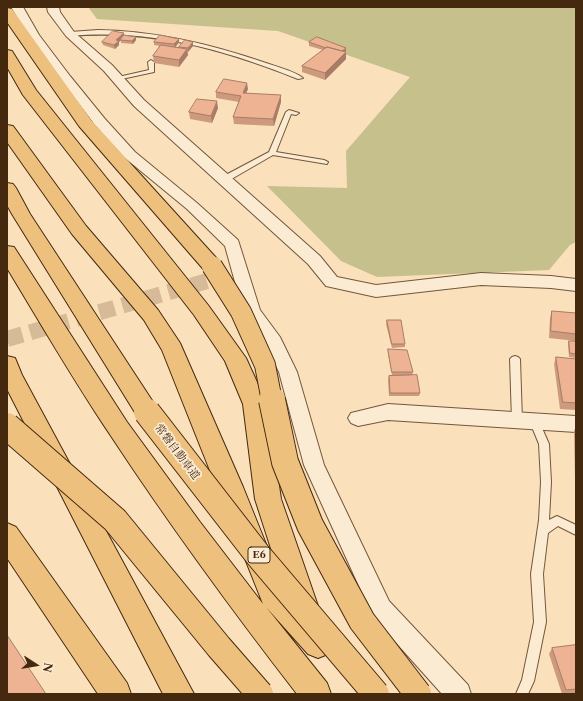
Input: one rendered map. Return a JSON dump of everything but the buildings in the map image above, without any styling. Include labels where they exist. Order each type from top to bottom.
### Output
[{"type":"highway","points":[[7,12],[85,123],[227,270],[241,312],[265,365],[286,462],[310,525],[362,621],[418,694]]},
{"type":"highway","points":[[7,54],[29,92],[201,310],[235,358],[255,404],[268,499],[317,643]]},
{"type":"highway","points":[[7,130],[79,230],[151,315],[172,349],[230,487],[273,595],[317,643],[359,694]]},
{"type":"highway","name":"常磐自動車道","points":[[7,188],[21,214],[147,412],[209,495],[333,645],[376,694]]},
{"type":"highway","points":[[7,252],[118,427],[182,520],[240,599],[316,694]]},
{"type":"highway","points":[[7,364],[15,382],[179,694]]},
{"type":"highway","points":[[7,426],[115,520],[219,647],[260,694]]},
{"type":"highway","points":[[7,535],[116,694]]},
{"type":"street","points":[[17,7],[34,36],[66,79],[110,133],[130,155],[192,206],[232,244],[227,270],[274,342],[288,372],[314,465],[381,609],[458,694]]},
{"type":"street","points":[[54,7],[54,12],[70,34],[108,68],[139,103],[314,260],[332,282],[376,291],[481,279],[551,282],[576,285]]},
{"type":"street","points":[[358,418],[388,412],[576,424]]},
{"type":"lane","points":[[70,34],[90,31],[158,36],[237,54],[300,78]]},
{"type":"lane","points":[[117,78],[152,70],[151,62]]},
{"type":"lane","points":[[225,179],[272,153],[289,112],[296,113]]},
{"type":"lane","points":[[272,153],[324,162]]},
{"type":"lane","points":[[515,359],[526,422],[544,444],[546,482],[543,530],[537,574],[540,622],[528,681],[522,694]]},
{"type":"lane","points":[[543,530],[557,521],[576,530]]},
{"type":"shaded area","points":[[88,7],[576,7],[576,242],[570,245],[549,270],[377,277],[341,261],[267,186],[347,188],[346,151],[410,77],[278,31],[97,19]]},
{"type":"tunnel","points":[[7,339],[228,275]]}]
